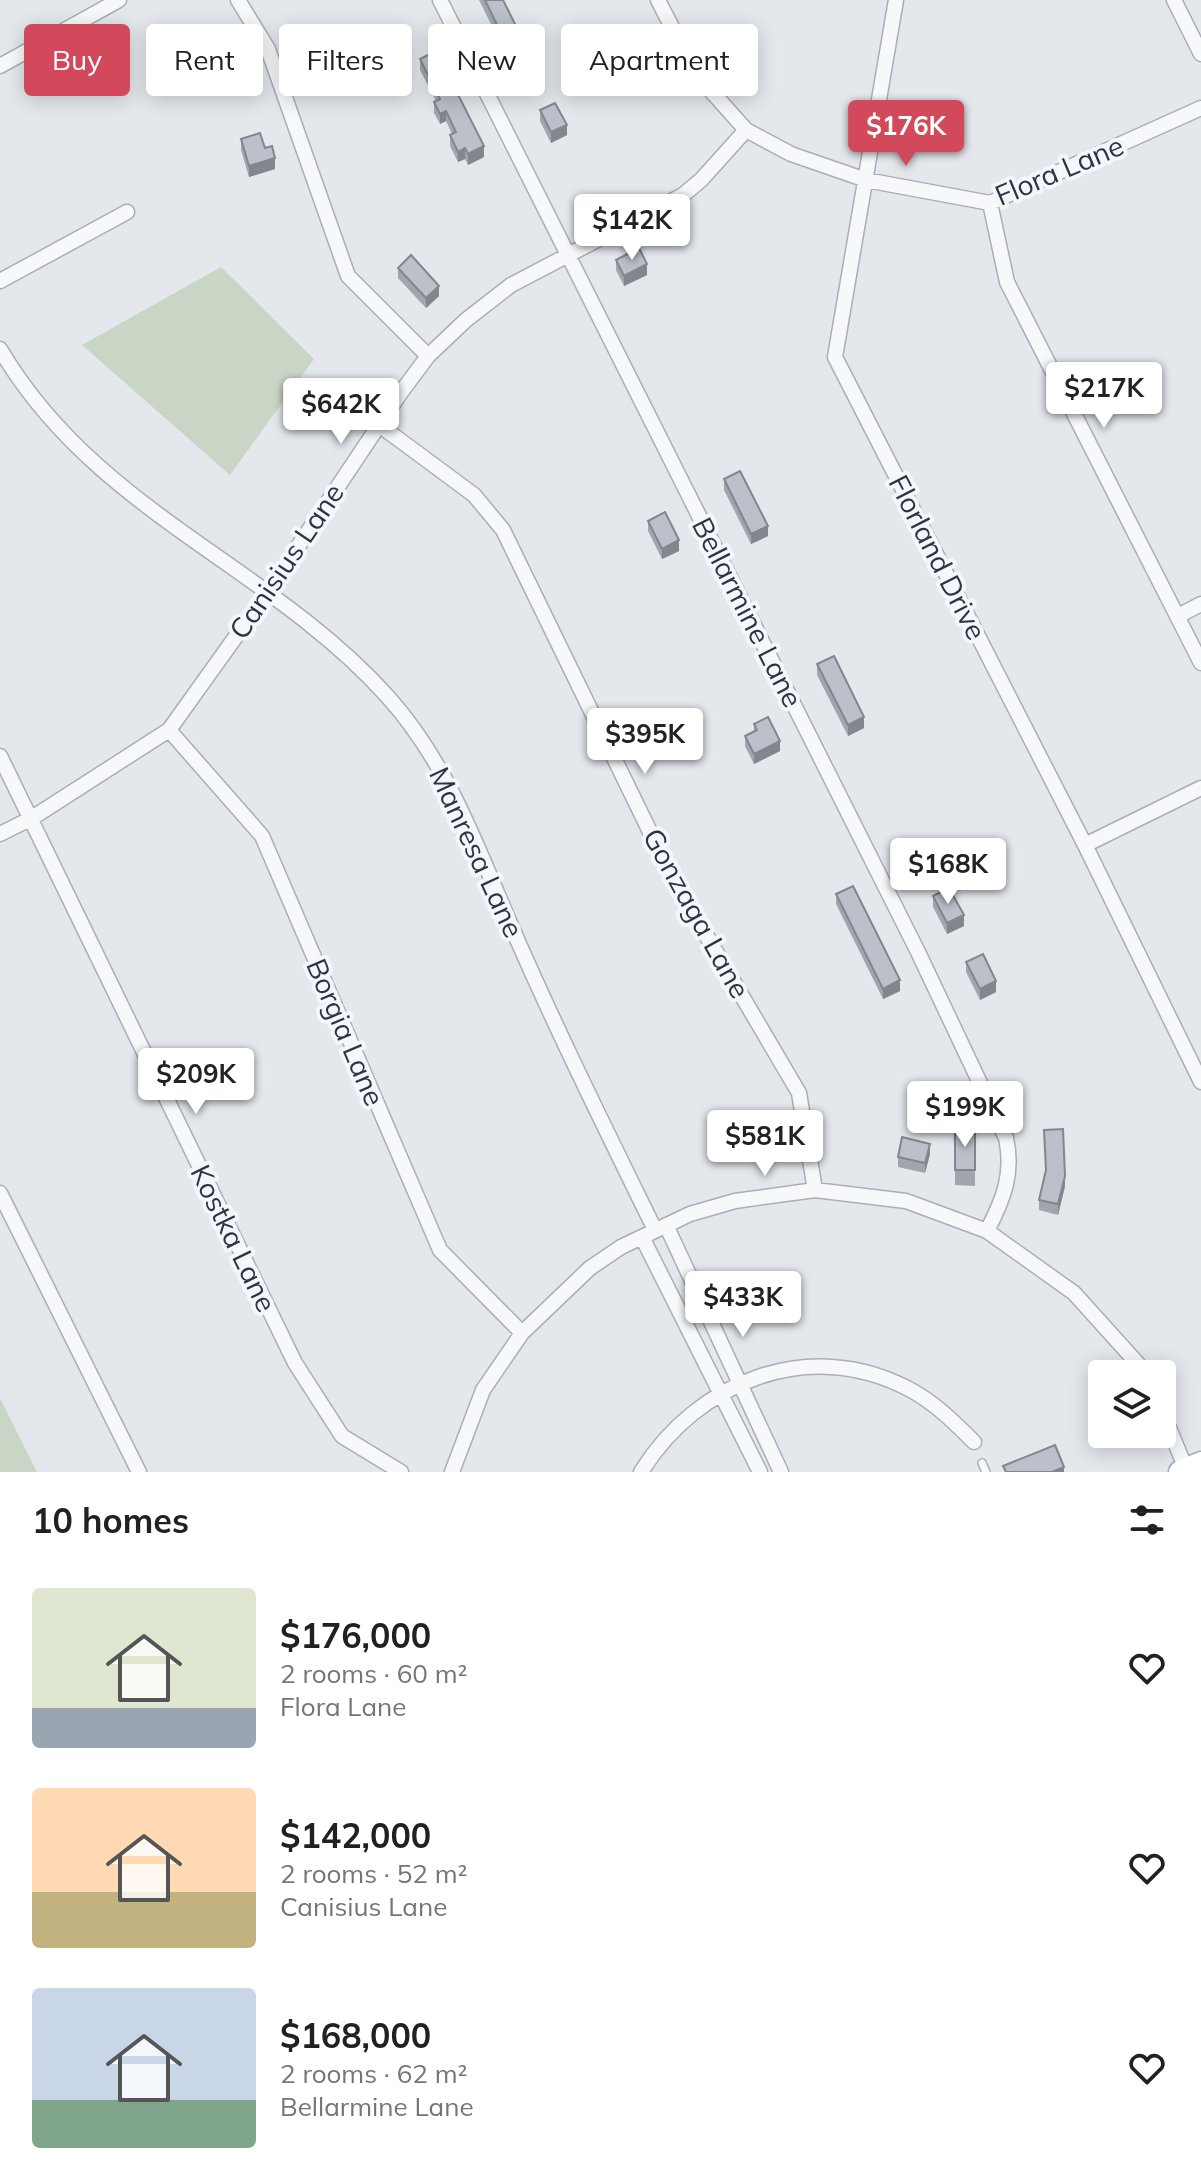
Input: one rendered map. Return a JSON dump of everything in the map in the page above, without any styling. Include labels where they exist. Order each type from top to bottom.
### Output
[{"type":"street","points":[[0,66],[119,0]]},
{"type":"street","points":[[238,0],[268,49],[348,276],[428,356]]},
{"type":"street","name":"Bellarmine Lane","points":[[440,0],[918,952],[1006,1138],[1011,1159],[1006,1193],[987,1231]]},
{"type":"street","name":"Flora Lane","points":[[658,0],[696,74],[746,130],[791,154],[866,180],[990,203],[1201,108]]},
{"type":"street","name":"Florland Drive","points":[[896,0],[835,357],[1085,845],[1201,1082]]},
{"type":"street","points":[[1174,0],[1201,54]]},
{"type":"street","name":"Canisius Lane","points":[[0,834],[32,818],[169,730],[267,593],[378,424],[428,356],[511,285],[683,195],[701,180],[746,130]]},
{"type":"street","points":[[990,203],[1007,282],[1201,663]]},
{"type":"street","points":[[0,281],[127,212]]},
{"type":"street","name":"Manresa Lane","points":[[0,349],[44,411],[110,478],[176,531],[329,637],[362,668],[432,755],[467,816],[524,955],[654,1230],[719,1395],[760,1471]]},
{"type":"street","name":"Gonzaga Lane","points":[[378,424],[474,495],[503,530],[672,877],[799,1093],[815,1190]]},
{"type":"street","points":[[1178,616],[1201,604]]},
{"type":"street","name":"Borgia Lane","points":[[169,730],[262,836],[440,1250],[522,1333]]},
{"type":"street","name":"Kostka Lane","points":[[0,756],[295,1363],[342,1436],[401,1472]]},
{"type":"street","points":[[1085,845],[1201,788]]},
{"type":"street","points":[[452,1472],[483,1390],[522,1333],[590,1268],[654,1230],[735,1201],[815,1190],[906,1201],[987,1231],[1074,1293],[1134,1360]]},
{"type":"street","points":[[0,1193],[139,1472]]},
{"type":"street","name":"Manresa Lane","points":[[654,1230],[743,1383],[748,1404],[778,1467]]},
{"type":"street","points":[[641,1472],[661,1441],[682,1420],[719,1395],[769,1372],[823,1366],[866,1374],[906,1387],[942,1411],[974,1442]]},
{"type":"street","points":[[1176,1437],[1193,1468]]},
{"type":"lane","points":[[982,1463],[986,1472]]},
{"type":"lane","points":[[760,1471],[778,1467]]},
{"type":"green space","points":[[221,267],[314,359],[230,475],[82,345]]},
{"type":"green space","points":[[0,1398],[37,1472],[0,1472]]},
{"type":"building","points":[[485,0],[503,0],[515,24],[497,24]]},
{"type":"building","points":[[428,55],[428,75],[420,59]]},
{"type":"building","points":[[438,96],[459,96],[484,146],[468,154],[465,148],[458,152],[450,135],[456,132],[446,111],[440,114],[434,102],[440,99]]},
{"type":"building","points":[[555,103],[567,125],[551,132],[540,110]]},
{"type":"building","points":[[260,133],[265,148],[272,146],[275,158],[249,166],[241,139]]},
{"type":"building","points":[[639,248],[647,264],[624,276],[616,260]]},
{"type":"building","points":[[411,255],[439,286],[426,298],[398,268]]},
{"type":"building","points":[[740,471],[768,526],[751,534],[724,479]]},
{"type":"building","points":[[665,512],[679,540],[662,549],[648,521]]},
{"type":"building","points":[[834,656],[864,717],[848,725],[817,664]]},
{"type":"building","points":[[768,717],[780,741],[754,754],[745,736],[757,730],[754,724]]},
{"type":"building","points":[[853,886],[900,980],[883,989],[836,894]]},
{"type":"building","points":[[949,888],[964,915],[947,923],[933,896]]},
{"type":"building","points":[[983,954],[996,981],[980,989],[966,962]]},
{"type":"building","points":[[955,1127],[975,1128],[975,1170],[955,1170]]},
{"type":"building","points":[[1063,1129],[1065,1176],[1058,1204],[1039,1200],[1046,1170],[1044,1130]]},
{"type":"building","points":[[902,1137],[930,1144],[925,1163],[898,1157]]},
{"type":"building","points":[[1055,1445],[1064,1467],[1052,1472],[1006,1472],[1003,1466]]}]
